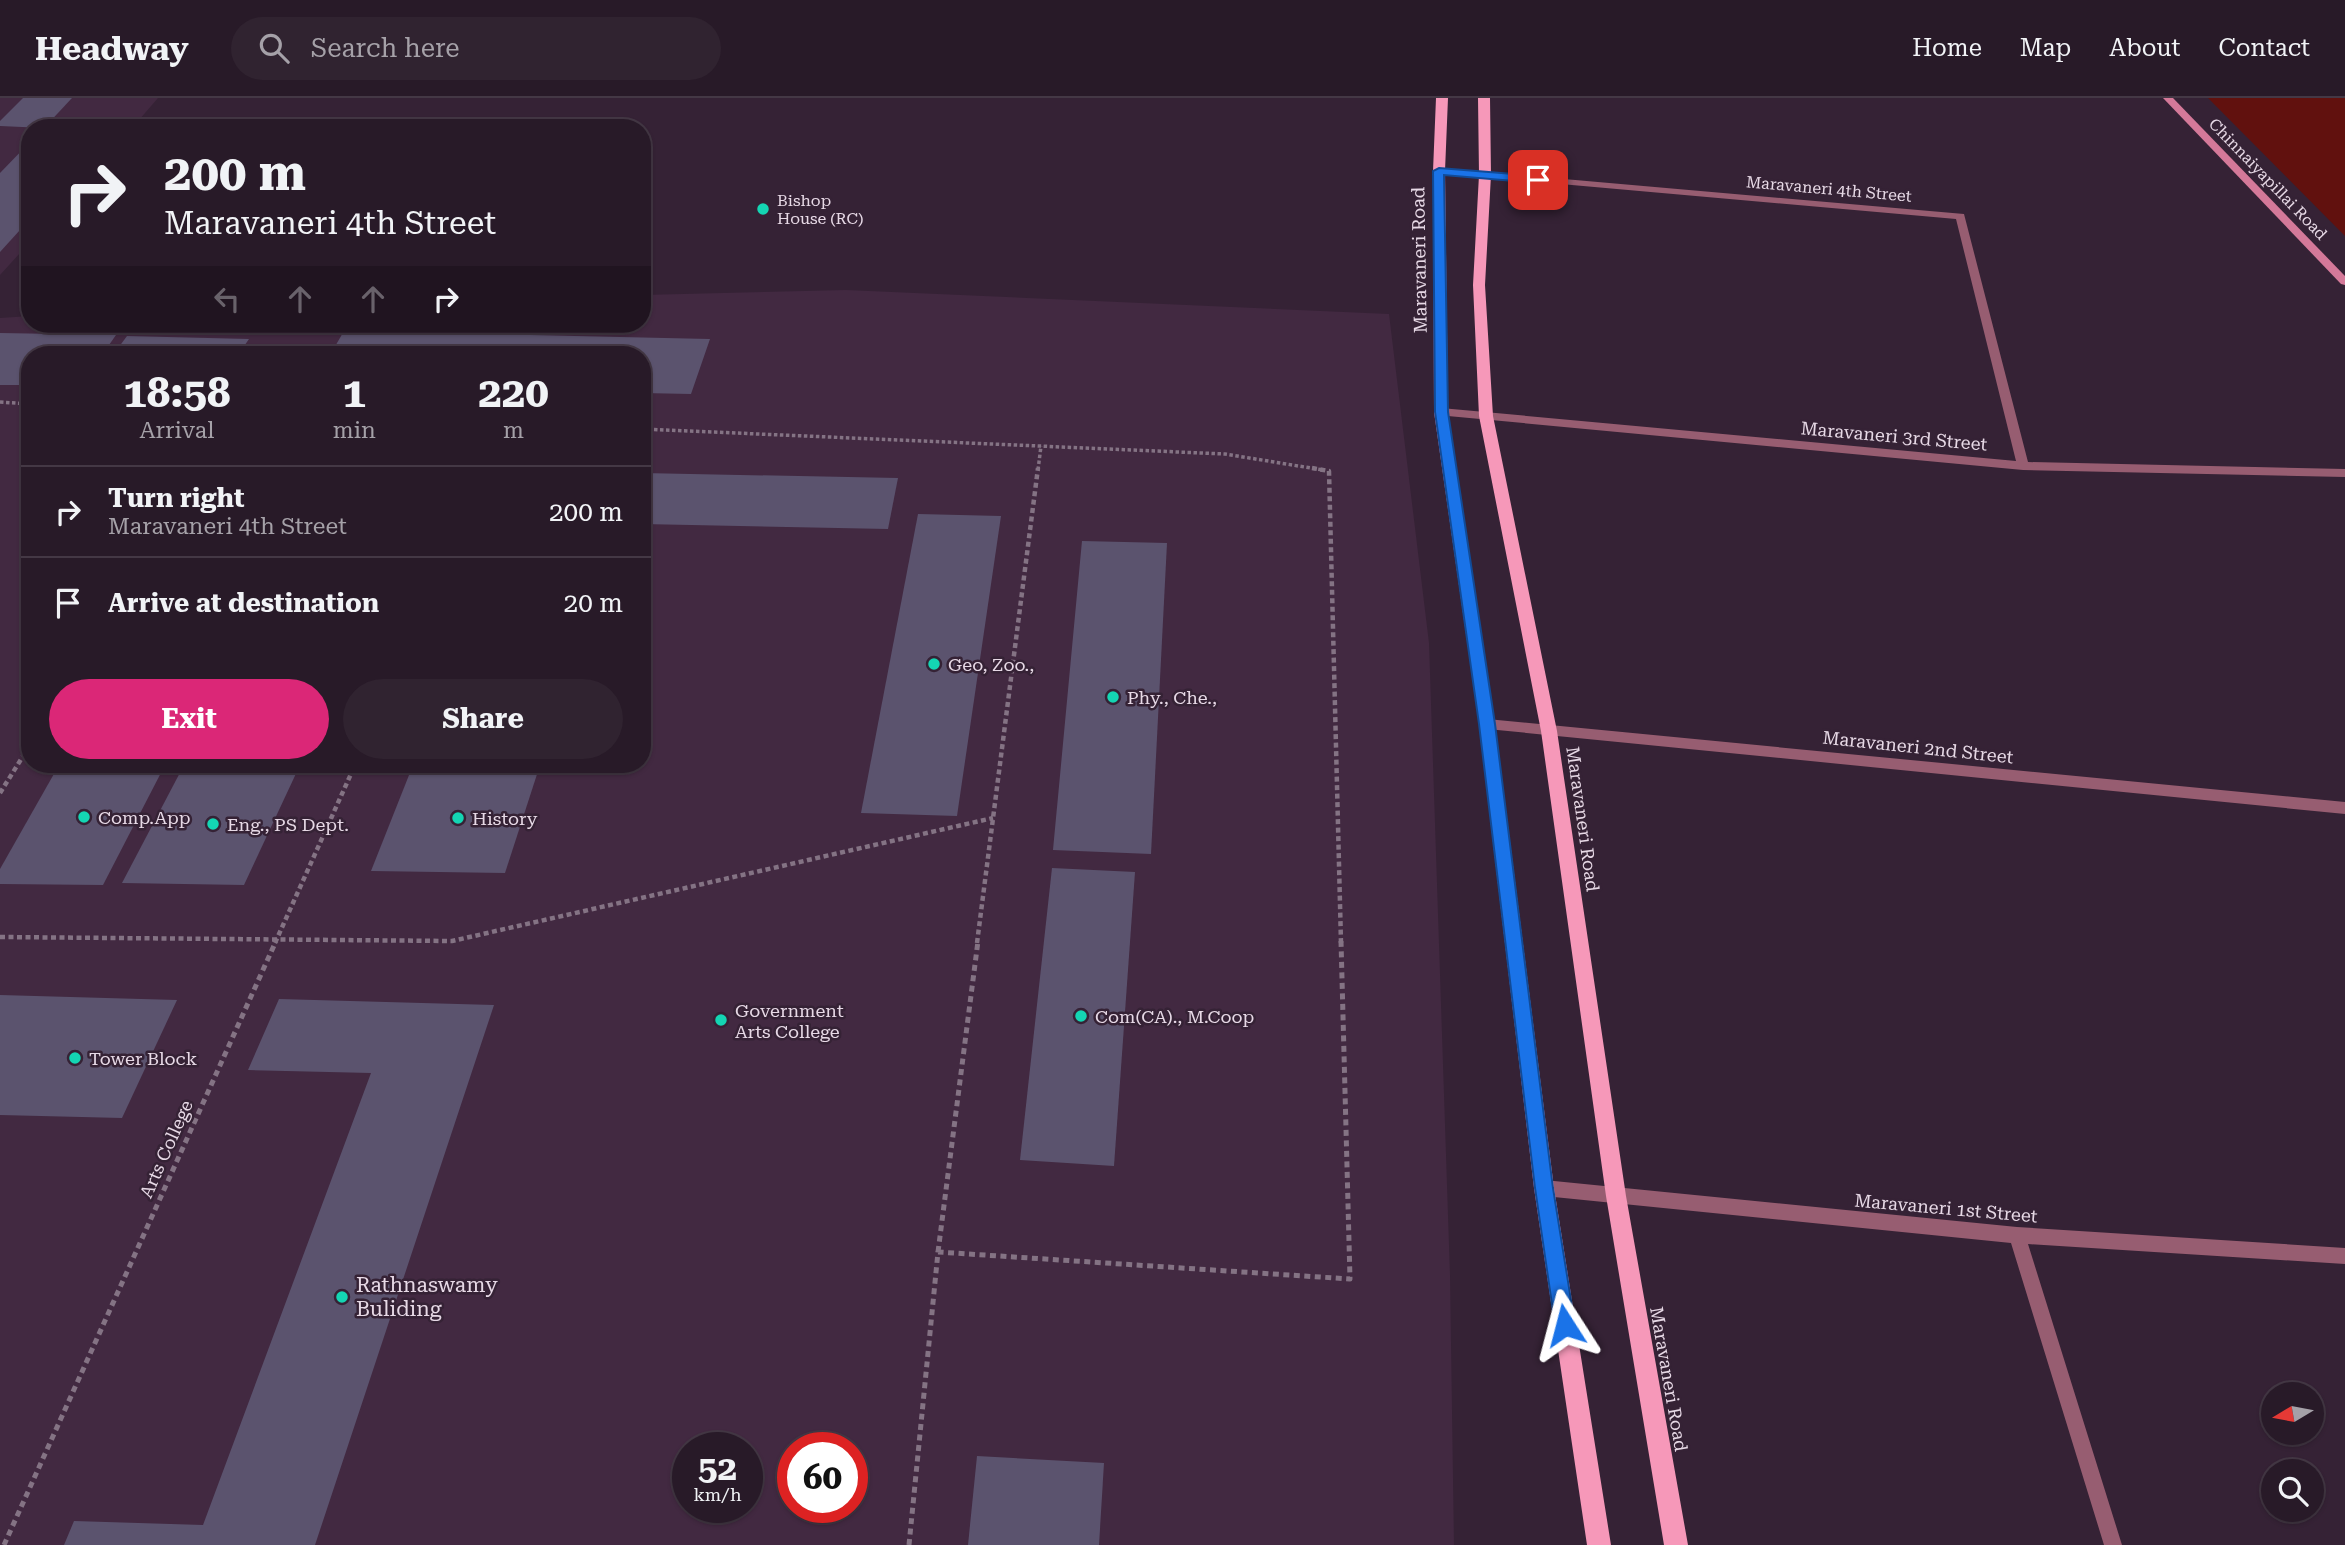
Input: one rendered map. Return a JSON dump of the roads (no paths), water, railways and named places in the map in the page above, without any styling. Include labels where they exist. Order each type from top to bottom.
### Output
[{"type":"main road","name":"Maravaneri Road","points":[[1442,98],[1439,171],[1441,412],[1487,724],[1544,1188],[1599,1545]]},
{"type":"main road","name":"Maravaneri Road","points":[[1484,98],[1485,175],[1479,285],[1486,416],[1549,731],[1616,1196],[1676,1545]]},
{"type":"street","name":"Chinnaiyapillai Road","points":[[2168,98],[2345,282]]},
{"type":"street","name":"Maravaneri 4th Street","points":[[1439,171],[1960,216],[2023,466]]},
{"type":"street","name":"Maravaneri 3rd Street","points":[[1441,412],[2023,466],[2345,473]]},
{"type":"street","name":"Maravaneri 2nd Street","points":[[1487,724],[2345,807]]},
{"type":"street","name":"Maravaneri 1st Street","points":[[1544,1188],[2017,1235],[2345,1256]]},
{"type":"street","points":[[2017,1235],[2113,1545]]},
{"type":"place","name":"Bishop House (RC)","points":[[763,209]]},
{"type":"place","name":"Geo, Zoo.,","points":[[934,664]]},
{"type":"place","name":"Phy., Che.,","points":[[1113,697]]},
{"type":"place","name":"Comp.App","points":[[84,817]]},
{"type":"place","name":"History","points":[[458,818]]},
{"type":"place","name":"Eng., PS Dept.","points":[[213,824]]},
{"type":"place","name":"Com(CA)., M.Coop","points":[[1081,1016]]},
{"type":"place","name":"Government Arts College","points":[[721,1020]]},
{"type":"place","name":"Tower Block","points":[[75,1058]]},
{"type":"place","name":"Rathnaswamy Buliding","points":[[342,1297]]}]
